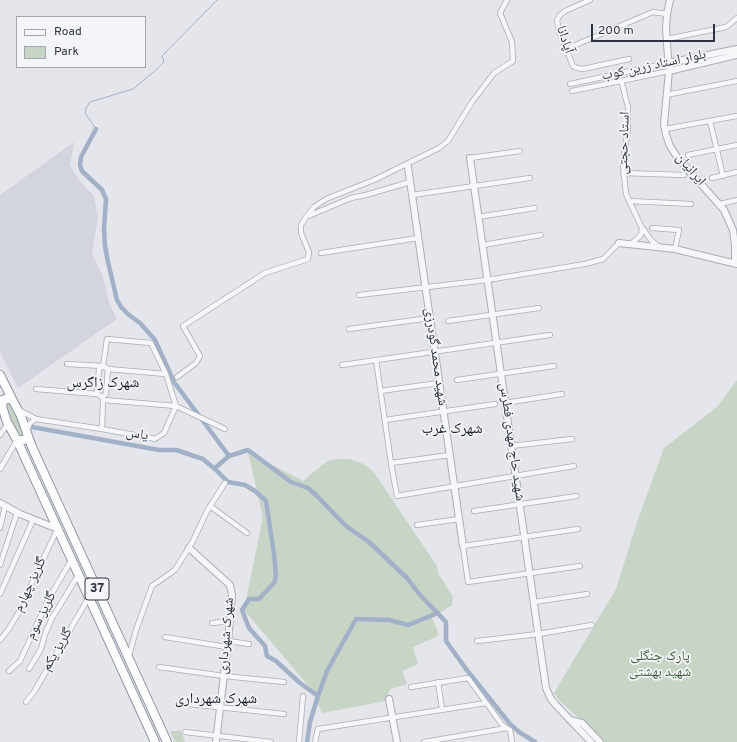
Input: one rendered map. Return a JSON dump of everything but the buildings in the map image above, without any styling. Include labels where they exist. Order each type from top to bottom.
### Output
[{"type":"highway","name":"37","points":[[0,375],[16,407],[32,447],[167,742]]},
{"type":"highway","name":"37","points":[[12,399],[5,399],[1,406],[4,422],[17,440],[155,742]]},
{"type":"highway","points":[[17,440],[24,440],[27,434]]},
{"type":"street","points":[[177,377],[196,363],[200,356],[184,326],[265,273],[308,258],[309,252],[301,233],[301,225],[314,207],[326,199],[374,180],[439,148],[448,141],[472,102],[494,73],[513,61],[512,42],[500,13],[507,0]]},
{"type":"street","name":"آپادانا","points":[[590,0],[565,11],[557,20],[559,31],[573,66],[583,69],[629,59]]},
{"type":"street","name":"ایرانیان","points":[[670,0],[667,14],[668,70],[664,124],[665,129],[670,146],[677,156],[724,210],[733,230],[736,263]]},
{"type":"street","points":[[566,49],[653,12],[667,14]]},
{"type":"street","points":[[667,40],[726,27],[737,18]]},
{"type":"street","name":"بلوار استاد زرین کوب","points":[[570,84],[737,49]]},
{"type":"street","name":"بلوار استاد زرین کوب","points":[[572,91],[737,55]]},
{"type":"street","name":"استاد حجتی","points":[[621,80],[628,107],[628,128],[622,164],[629,201],[641,226],[651,240],[658,246]]},
{"type":"street","points":[[666,95],[737,81]]},
{"type":"street","points":[[665,129],[737,116]]},
{"type":"street","points":[[710,121],[723,176]]},
{"type":"street","points":[[688,155],[737,145]]},
{"type":"street","points":[[470,158],[520,151]]},
{"type":"street","name":"شهید حاج مهدی فطرس","points":[[470,158],[545,682],[548,694],[556,705],[591,742]]},
{"type":"street","name":"شهید محمد گودرزی","points":[[408,167],[463,546]]},
{"type":"street","points":[[712,178],[737,172]]},
{"type":"street","points":[[623,173],[684,175]]},
{"type":"street","points":[[412,195],[530,178]]},
{"type":"street","points":[[306,217],[351,198],[380,192],[410,182]]},
{"type":"street","points":[[720,204],[737,200]]},
{"type":"street","points":[[629,201],[691,204]]},
{"type":"street","points":[[478,217],[535,208]]},
{"type":"street","points":[[632,243],[641,235],[641,226]]},
{"type":"street","points":[[652,228],[679,230],[675,249]]},
{"type":"street","points":[[482,245],[541,235]]},
{"type":"street","points":[[321,252],[418,238]]},
{"type":"street","points":[[359,295],[488,280],[545,271],[603,259],[619,243],[658,246],[736,263]]},
{"type":"street","points":[[448,321],[539,308]]},
{"type":"street","points":[[349,329],[430,318]]},
{"type":"street","points":[[342,365],[550,335]]},
{"type":"street","points":[[97,394],[99,369],[103,366],[106,339],[151,343],[166,374],[176,406]]},
{"type":"street","points":[[376,360],[397,496],[574,466]]},
{"type":"street","points":[[67,364],[103,366],[108,369],[166,374]]},
{"type":"street","points":[[457,380],[501,375],[554,366]]},
{"type":"street","points":[[102,429],[103,398],[106,394],[108,369]]},
{"type":"street","points":[[380,391],[439,382]]},
{"type":"street","points":[[36,389],[97,394],[103,398],[176,406],[225,430]]},
{"type":"street","points":[[505,403],[562,394]]},
{"type":"street","points":[[385,420],[495,404]]},
{"type":"street","name":"یاس","points":[[36,419],[155,439],[164,433],[176,406]]},
{"type":"street","points":[[16,407],[27,415],[36,419]]},
{"type":"street","points":[[27,434],[30,423],[36,419]]},
{"type":"street","points":[[0,434],[4,422]]},
{"type":"street","points":[[512,446],[572,439]]},
{"type":"street","points":[[0,469],[17,440]]},
{"type":"street","points":[[391,463],[450,455]]},
{"type":"street","points":[[129,658],[136,630],[152,586],[176,570],[210,506],[225,483]]},
{"type":"street","points":[[474,510],[520,505],[577,496]]},
{"type":"street","points":[[0,528],[2,504],[33,520],[58,528]]},
{"type":"street","points":[[210,506],[247,533]]},
{"type":"street","points":[[0,565],[17,513]]},
{"type":"street","points":[[417,525],[459,519]]},
{"type":"street","points":[[0,594],[33,520]]},
{"type":"street","name":"گلریز چهارم","points":[[0,640],[8,630],[28,597],[31,585],[58,528]]},
{"type":"street","points":[[578,529],[463,546],[468,582],[580,566]]},
{"type":"street","name":"شهرک شهرداری","points":[[189,548],[230,585],[232,595],[228,644],[216,742]]},
{"type":"street","name":"گلریز سوم","points":[[9,671],[20,661],[48,600],[72,559]]},
{"type":"street","points":[[29,669],[41,649],[45,634],[52,618],[79,574]]},
{"type":"street","points":[[534,602],[587,594]]},
{"type":"street","name":"گلریز یکم","points":[[26,702],[34,692],[89,597]]},
{"type":"street","points":[[212,623],[230,621]]},
{"type":"street","points":[[477,641],[538,634],[592,625]]},
{"type":"street","points":[[165,637],[228,644],[249,644]]},
{"type":"street","points":[[159,667],[284,682]]},
{"type":"street","points":[[411,687],[468,678],[504,726],[510,730],[512,742]]},
{"type":"street","points":[[438,682],[442,710]]},
{"type":"street","points":[[299,742],[303,696]]},
{"type":"street","points":[[389,698],[397,742]]},
{"type":"street","points":[[315,742],[318,729],[486,703]]},
{"type":"street","points":[[189,704],[220,706],[284,714]]},
{"type":"street","points":[[569,719],[582,723],[600,742]]},
{"type":"street","points":[[424,742],[507,728]]},
{"type":"street","points":[[185,732],[271,742]]},
{"type":"shaded area","points":[[74,142],[70,165],[79,180],[94,196],[98,218],[92,254],[103,277],[109,303],[117,319],[18,388],[0,352],[0,195]]},
{"type":"green space","name":"پارک جنگلی شهید بهشتی","points":[[737,380],[737,742],[604,742],[558,699],[554,693],[616,589],[638,519],[664,448],[717,407]]},
{"type":"green space","points":[[6,403],[11,404],[16,410],[23,435],[21,436],[15,432],[5,405]]},
{"type":"green space","points":[[248,452],[303,481],[330,460],[350,459],[367,466],[375,474],[437,566],[438,573],[453,597],[452,605],[432,618],[439,634],[436,637],[413,647],[418,664],[402,671],[407,684],[390,689],[386,701],[322,713],[311,689],[244,610],[263,517]]},
{"type":"green space","points":[[170,731],[181,731],[185,742],[175,742]]},
{"type":"waterway","points":[[96,129],[85,113],[90,102],[133,89],[164,62],[162,56],[217,0]]},
{"type":"waterway","points":[[96,129],[81,157],[80,165],[82,171],[102,190],[106,199],[104,229],[105,246],[117,300],[121,307],[140,323],[155,340],[174,382],[229,456],[248,450],[291,482],[308,488],[346,526],[369,542],[407,578],[420,595],[446,622],[446,641],[466,669],[510,724],[519,732],[535,742]]},
{"type":"waterway","points":[[32,427],[159,450],[176,450],[203,459],[228,482],[245,485],[255,491],[266,501],[276,576],[274,583],[259,599],[249,599],[242,610],[249,628],[265,646],[267,656],[276,661],[300,683],[318,696],[310,722],[307,742]]},
{"type":"waterway","points":[[215,468],[229,456]]},
{"type":"waterway","points":[[318,696],[327,671],[356,619],[389,620],[408,625],[438,613]]},
{"type":"district","name":"شهرک زاگرس","points":[[103,384]]},
{"type":"district","name":"شهرک غرب","points":[[452,430]]},
{"type":"district","name":"شهرک شهرداری","points":[[216,700]]}]
